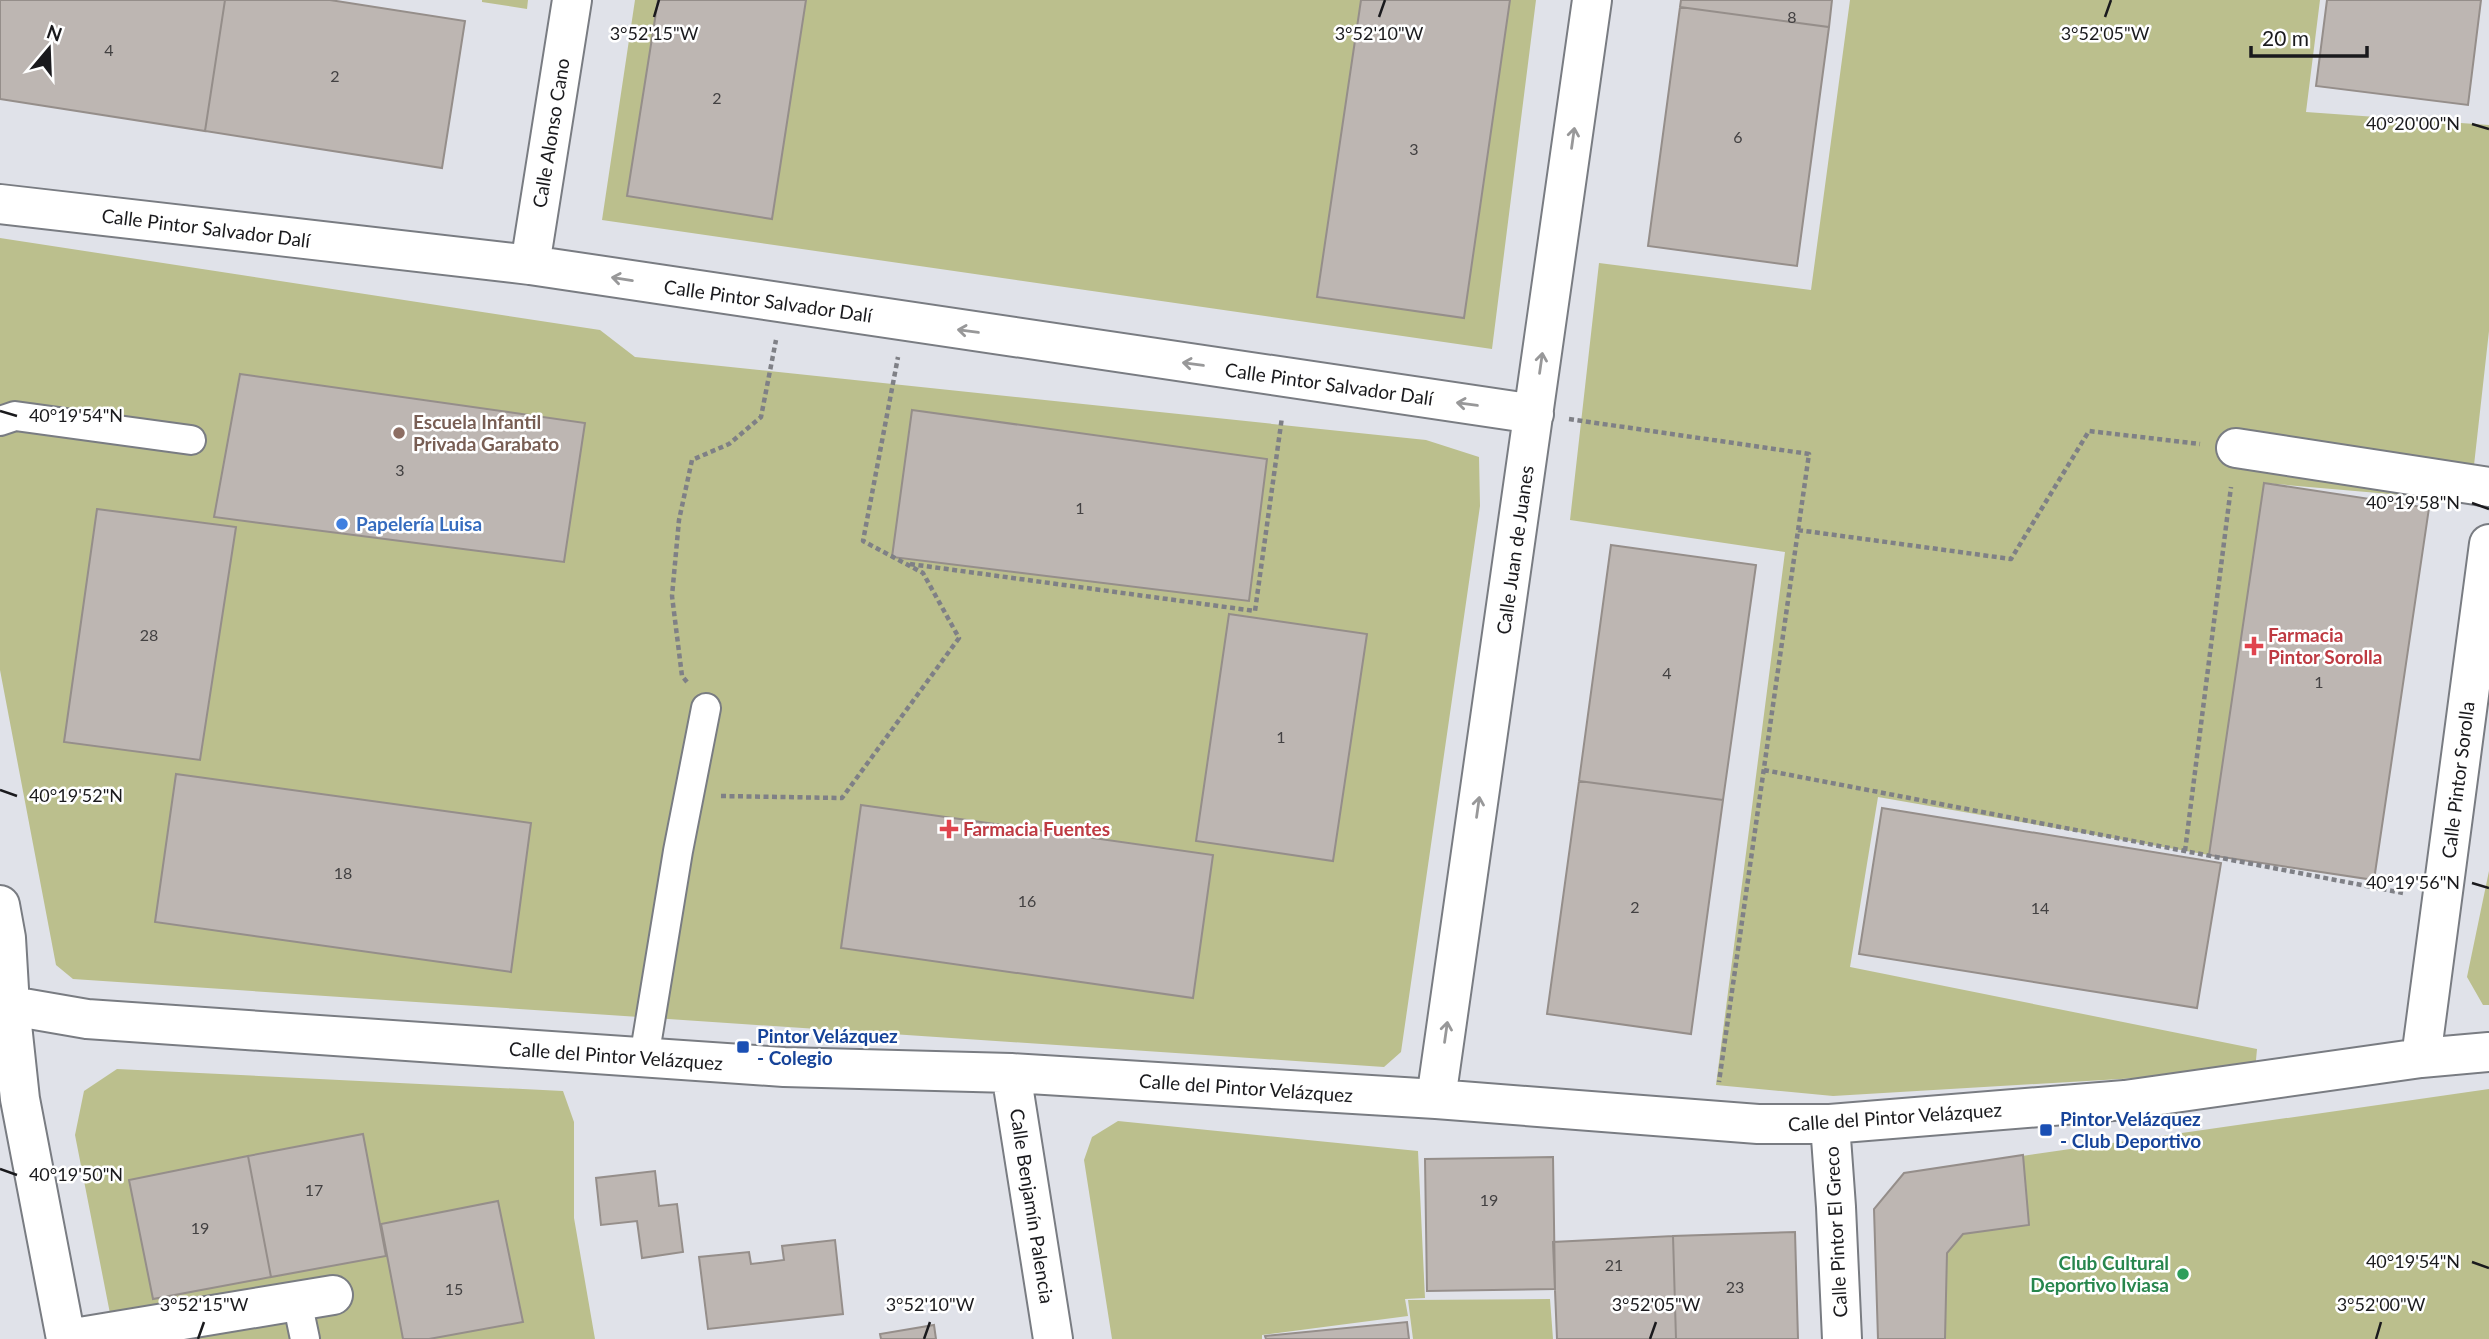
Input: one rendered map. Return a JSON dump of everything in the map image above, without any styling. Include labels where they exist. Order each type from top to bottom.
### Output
[{"type":"street","name":"Calle Alonso Cano","points":[[530,265],[572,0]]},
{"type":"street","name":"Calle Juan de Juanes","points":[[1436,1099],[1592,0]]},
{"type":"street","name":"Calle Pintor Salvador Dalí","points":[[0,204],[530,265],[1534,414]]},
{"type":"street","points":[[0,421],[15,416],[191,440]]},
{"type":"street","points":[[2236,448],[2489,487]]},
{"type":"street","name":"Calle Pintor Sorolla","points":[[2421,1058],[2489,544]]},
{"type":"street","points":[[644,1058],[706,708]]},
{"type":"street","points":[[0,905],[6,938],[5,1005],[20,1099],[67,1339],[315,1298],[305,1339]]},
{"type":"street","name":"Calle del Pintor Velázquez","points":[[5,1005],[87,1019],[784,1068],[1011,1073],[1436,1099],[1714,1121],[1830,1124],[2125,1100],[2421,1058],[2489,1052]]},
{"type":"street","name":"Calle Benjamín Palencia","points":[[1011,1073],[1053,1339]]},
{"type":"street","name":"Calle Pintor El Greco","points":[[1830,1124],[1842,1339]]},
{"type":"path","points":[[706,708],[682,676],[672,596],[678,520],[692,460],[729,443],[761,417],[783,303]]},
{"type":"path","points":[[689,796],[842,798],[959,638],[923,573],[863,541],[905,321]]},
{"type":"path","points":[[904,563],[1255,611],[1288,378]]},
{"type":"path","points":[[1534,414],[1809,454],[1714,1121]]},
{"type":"path","points":[[1798,530],[2011,559],[2089,431],[2236,448],[2185,851]]},
{"type":"path","points":[[1764,770],[2442,900]]},
{"type":"green space","points":[[482,0],[528,0],[527,9]]},
{"type":"green space","points":[[635,0],[1536,0],[1492,349],[602,220]]},
{"type":"green space","points":[[1850,0],[2320,0],[2306,112],[2489,125],[2489,331],[2470,501],[2264,483],[2209,855],[1878,797],[1850,967],[2257,1049],[2255,1071],[1833,1096],[1716,1085],[1785,552],[1570,520],[1599,263],[1811,290]]},
{"type":"green space","points":[[0,238],[600,330],[635,357],[1426,440],[1479,457],[1480,506],[1401,1052],[1384,1067],[73,979],[56,965],[0,670]]},
{"type":"green space","points":[[2489,871],[2489,1005],[2483,1005],[2467,977]]},
{"type":"green space","points":[[117,1069],[563,1091],[574,1122],[574,1218],[595,1339],[115,1339],[75,1135],[84,1091]]},
{"type":"green space","name":"Club Cultural Deportivo Iviasa","points":[[2489,1089],[2489,1339],[1878,1339],[1874,1209],[1904,1173]]},
{"type":"green space","points":[[1118,1121],[1418,1151],[1425,1298],[1405,1299],[1408,1316],[1262,1335],[1262,1339],[1112,1339],[1084,1160],[1092,1137]]},
{"type":"green space","points":[[1550,1299],[1553,1339],[1413,1339],[1408,1300]]},
{"type":"building","points":[[0,0],[225,0],[205,131],[0,99]]},
{"type":"building","points":[[225,0],[330,0],[465,21],[442,168],[205,131]]},
{"type":"building","points":[[658,0],[806,0],[772,219],[627,196]]},
{"type":"building","points":[[1361,0],[1510,0],[1464,318],[1317,297]]},
{"type":"building","points":[[1681,0],[1832,0],[1829,27],[1680,7]]},
{"type":"building","points":[[2327,0],[2481,0],[2468,105],[2316,86]]},
{"type":"building","points":[[1680,7],[1829,27],[1797,266],[1648,246]]},
{"type":"building","points":[[240,374],[585,423],[564,562],[214,517]]},
{"type":"building","points":[[912,410],[1267,459],[1249,601],[892,557]]},
{"type":"building","points":[[2264,483],[2429,508],[2374,880],[2209,855]]},
{"type":"building","points":[[97,509],[236,527],[200,760],[64,742]]},
{"type":"building","points":[[1611,545],[1756,565],[1723,800],[1579,781]]},
{"type":"building","points":[[1229,614],[1367,634],[1333,861],[1196,841]]},
{"type":"building","points":[[176,774],[531,823],[511,972],[155,922]]},
{"type":"building","points":[[1579,781],[1723,800],[1691,1034],[1547,1014]]},
{"type":"building","points":[[861,805],[1213,855],[1193,998],[841,948]]},
{"type":"building","points":[[1882,808],[2221,863],[2197,1008],[1859,954]]},
{"type":"building","points":[[363,1134],[386,1256],[271,1277],[248,1156]]},
{"type":"building","points":[[2023,1155],[2029,1225],[1963,1234],[1947,1253],[1945,1339],[1878,1339],[1874,1209],[1904,1173]]},
{"type":"building","points":[[248,1156],[271,1277],[153,1299],[129,1180]]},
{"type":"building","points":[[1553,1157],[1555,1289],[1427,1291],[1425,1159]]},
{"type":"building","points":[[655,1171],[659,1206],[677,1204],[683,1252],[642,1258],[637,1221],[601,1225],[596,1178]]},
{"type":"building","points":[[498,1201],[523,1322],[429,1339],[403,1339],[381,1224]]},
{"type":"building","points":[[1795,1232],[1798,1339],[1676,1339],[1673,1236]]},
{"type":"building","points":[[1673,1236],[1676,1339],[1557,1339],[1553,1242]]},
{"type":"building","points":[[835,1240],[843,1314],[708,1329],[699,1257],[749,1252],[751,1264],[784,1260],[782,1246]]},
{"type":"building","points":[[1407,1322],[1409,1339],[1266,1339],[1265,1336]]},
{"type":"building","points":[[934,1325],[936,1339],[881,1339],[880,1334]]},
{"type":"place","name":"Escuela Infantil Privada Garabato","points":[[399,433]]},
{"type":"place","name":"Papelería Luisa","points":[[342,524]]},
{"type":"place","name":"Farmacia Pintor Sorolla","points":[[2254,646]]},
{"type":"place","name":"Farmacia Fuentes","points":[[949,829]]},
{"type":"place","name":"Pintor Velázquez - Colegio","points":[[743,1047]]},
{"type":"place","name":"Pintor Velázquez - Club Deportivo","points":[[2046,1130]]},
{"type":"place","name":"Club Cultural Deportivo Iviasa","points":[[2183,1274]]}]
